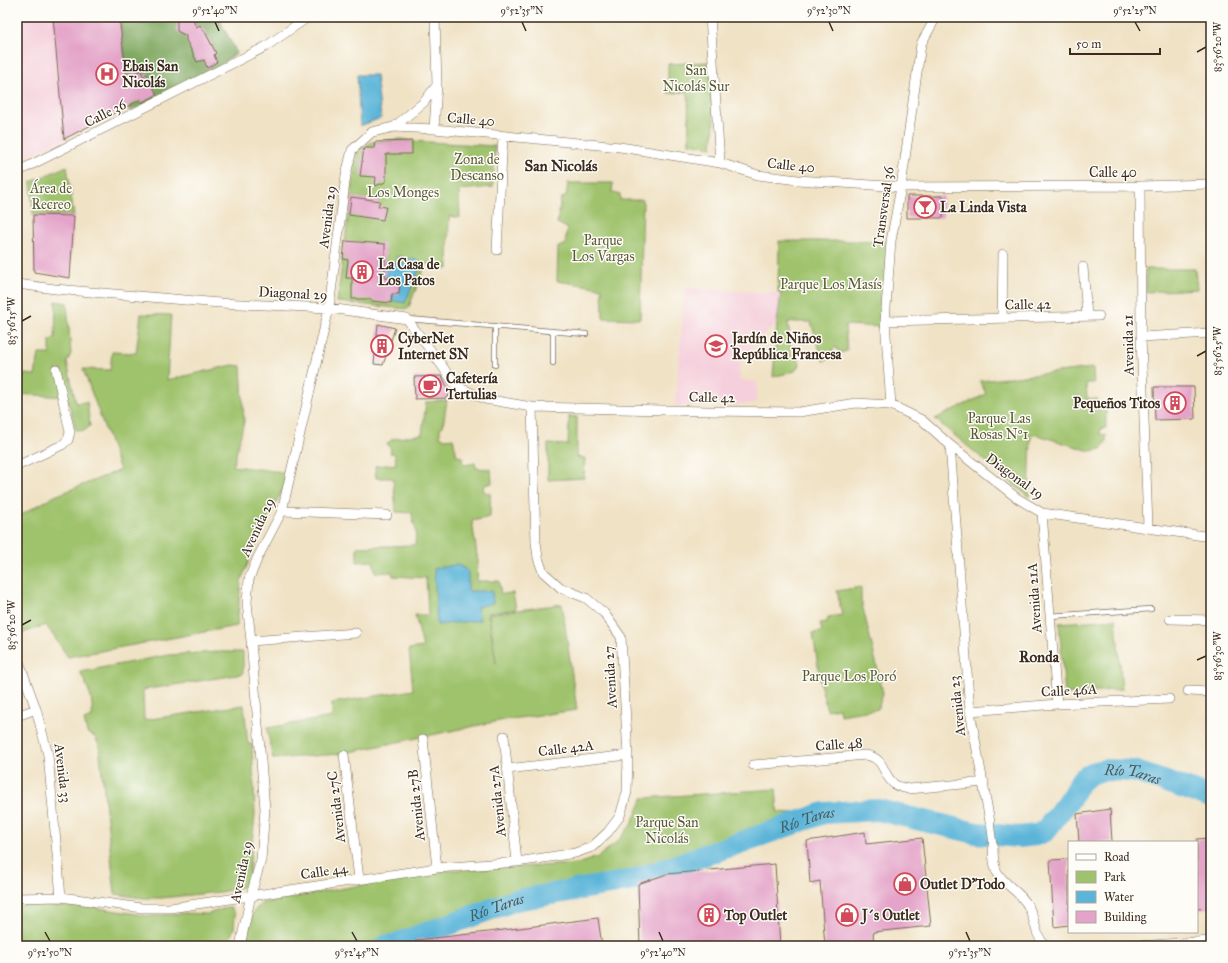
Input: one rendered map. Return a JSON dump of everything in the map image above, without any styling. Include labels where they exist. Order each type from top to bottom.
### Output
[{"type":"street","name":"Calle 36","points":[[17,172],[265,47],[308,17]]},
{"type":"street","points":[[434,129],[437,85],[435,17]]},
{"type":"street","points":[[710,17],[720,164]]},
{"type":"street","name":"Transversal 36","points":[[891,405],[885,320],[891,241],[901,187],[921,44],[936,17]]},
{"type":"street","points":[[394,127],[424,102],[437,85]]},
{"type":"street","name":"Calle 40","points":[[372,132],[394,127],[434,129],[620,147],[720,164],[758,175],[798,180],[901,187],[1140,186],[1211,184]]},
{"type":"street","name":"Avenida 29","points":[[240,946],[250,895],[261,860],[265,809],[247,602],[249,579],[258,557],[282,511],[329,308],[346,175],[352,150],[372,132]]},
{"type":"street","points":[[497,250],[503,136]]},
{"type":"street","name":"Avenida 21","points":[[1140,186],[1141,337],[1148,527]]},
{"type":"street","points":[[1002,318],[1003,254]]},
{"type":"street","points":[[1083,267],[1087,316]]},
{"type":"street","name":"Diagonal 29","points":[[17,284],[54,289],[220,303],[329,308],[407,319]]},
{"type":"street","name":"Calle 42","points":[[885,320],[1099,316]]},
{"type":"street","points":[[407,319],[456,386],[485,399],[532,407]]},
{"type":"street","points":[[1141,337],[1211,333]]},
{"type":"street","points":[[17,466],[62,445],[68,440],[70,432],[56,369]]},
{"type":"street","name":"Calle 42","points":[[532,407],[799,412],[856,403],[891,405]]},
{"type":"street","name":"Diagonal 19","points":[[891,405],[922,420],[950,445],[1017,498],[1042,513],[1211,537]]},
{"type":"street","name":"Avenida 27","points":[[532,407],[536,542],[538,558],[543,572],[561,588],[586,598],[604,613],[622,637],[628,755],[627,792],[620,816]]},
{"type":"street","name":"Avenida 23","points":[[950,445],[970,711],[984,782],[996,872],[1020,895],[1028,905],[1037,933],[1044,946]]},
{"type":"street","points":[[282,511],[387,515]]},
{"type":"street","name":"Avenida 21A","points":[[1042,513],[1057,704]]},
{"type":"street","points":[[1170,619],[1211,620]]},
{"type":"street","points":[[251,641],[356,633]]},
{"type":"street","name":"Avenida 33","points":[[17,656],[36,708],[48,754],[61,897]]},
{"type":"street","points":[[1188,691],[1211,692]]},
{"type":"street","name":"Calle 46A","points":[[970,711],[1057,704],[1169,699]]},
{"type":"street","points":[[17,716],[36,708]]},
{"type":"street","name":"Avenida 27A","points":[[504,736],[517,862]]},
{"type":"street","name":"Avenida 27B","points":[[423,739],[437,868]]},
{"type":"street","name":"Avenida 27C","points":[[344,755],[359,880]]},
{"type":"street","name":"Calle 42A","points":[[507,769],[628,755]]},
{"type":"street","name":"Calle 48","points":[[753,766],[866,755],[874,756],[879,761],[893,783],[899,787],[909,789],[984,782]]},
{"type":"street","name":"Calle 44","points":[[17,898],[61,897],[142,908],[170,908],[437,868],[517,862],[575,853],[592,847],[608,832],[620,816]]},
{"type":"street","points":[[1136,946],[1211,941]]},
{"type":"lane","points":[[407,319],[586,334]]},
{"type":"lane","points":[[495,326],[495,365]]},
{"type":"lane","points":[[553,331],[553,363]]},
{"type":"lane","points":[[1050,616],[1151,609]]},
{"type":"shaded area","points":[[17,17],[53,17],[64,139],[17,161]]},
{"type":"shaded area","name":"Jardín de Niños República Francesa","points":[[685,288],[781,293],[779,322],[754,342],[752,350],[741,352],[739,380],[757,382],[757,402],[732,406],[675,406]]},
{"type":"green space","points":[[119,17],[226,17],[220,21],[237,53],[198,81],[129,111],[130,79],[126,70]]},
{"type":"green space","name":"San Nicolás Sur","points":[[710,62],[714,124],[712,147],[689,143],[688,92],[668,93],[668,64]]},
{"type":"green space","name":"Los Monges","points":[[402,139],[412,141],[495,146],[493,187],[459,190],[460,218],[449,216],[448,269],[426,264],[408,309],[337,302],[357,150],[372,142]]},
{"type":"green space","name":"Área de Recreo","points":[[67,166],[74,216],[33,215],[31,182]]},
{"type":"green space","name":"Parque Los Vargas","points":[[568,183],[613,183],[612,193],[620,194],[620,200],[643,200],[640,319],[603,318],[602,288],[557,281],[558,247],[565,245],[567,228],[557,223],[561,198],[566,197]]},
{"type":"green space","name":"Parque Los Masís","points":[[779,241],[891,241],[882,327],[845,325],[847,351],[840,353],[836,347],[833,349],[833,357],[823,361],[811,322],[788,322],[792,356],[797,355],[800,364],[795,371],[773,377],[781,293],[778,292]]},
{"type":"green space","points":[[1146,269],[1195,269],[1197,289],[1146,292]]},
{"type":"green space","points":[[56,301],[67,303],[71,354],[67,362],[76,403],[87,402],[90,426],[84,431],[76,430],[67,397],[17,394],[17,389],[22,389],[24,374],[35,375],[39,354],[50,354],[50,340],[55,338]]},
{"type":"green space","points":[[141,314],[171,315],[167,380],[233,365],[241,366],[244,422],[233,466],[291,473],[256,543],[241,581],[237,626],[68,657],[46,625],[17,635],[17,517],[55,496],[120,470],[83,369],[110,370],[112,352],[136,353]]},
{"type":"green space","name":"Parque Las Rosas Nº1","points":[[1093,368],[1094,383],[1086,383],[1087,398],[1097,399],[1099,411],[1106,411],[1106,428],[1101,429],[1100,434],[1106,435],[1106,442],[1101,449],[1090,451],[1034,434],[1031,437],[1029,497],[935,419],[986,394],[980,381]]},
{"type":"green space","points":[[447,400],[443,426],[440,428],[440,436],[445,439],[453,438],[457,456],[463,457],[462,462],[465,465],[475,463],[476,468],[491,469],[492,483],[485,485],[483,489],[486,493],[490,493],[490,517],[472,521],[478,562],[477,581],[499,581],[501,594],[513,593],[516,609],[488,613],[496,663],[489,614],[562,604],[577,710],[504,720],[340,754],[273,759],[267,728],[332,717],[332,703],[413,690],[409,649],[423,647],[415,615],[428,615],[426,578],[393,576],[392,572],[376,573],[373,561],[357,562],[357,547],[415,545],[416,530],[412,513],[396,512],[393,478],[376,478],[375,466],[396,464],[395,454],[390,453],[391,449],[387,444],[393,439],[422,434],[426,402]]},
{"type":"green space","points":[[569,416],[577,417],[577,457],[585,458],[584,478],[548,480],[548,444],[568,445]]},
{"type":"green space","name":"Parque Los Poró","points":[[861,587],[861,600],[883,693],[878,709],[840,715],[839,708],[827,710],[821,687],[813,633],[822,632],[820,623],[827,622],[828,617],[842,615],[837,591]]},
{"type":"green space","points":[[1116,619],[1122,689],[1065,694],[1059,623]]},
{"type":"green space","points":[[243,652],[243,674],[143,690],[144,720],[244,705],[248,744],[252,744],[255,815],[249,875],[244,886],[220,892],[162,898],[143,898],[115,894],[99,745],[94,736],[87,733],[84,720],[92,717],[92,705],[88,688],[80,672],[168,655]]},
{"type":"green space","name":"Parque San Nicolás","points":[[776,789],[778,812],[794,813],[796,822],[635,878],[515,898],[392,944],[365,946],[245,946],[253,912],[262,903],[438,871],[577,864],[598,857],[618,841],[631,825],[643,798]]},
{"type":"green space","points":[[17,906],[91,907],[150,916],[183,913],[208,914],[225,908],[231,908],[235,914],[234,928],[227,946],[17,946]]},
{"type":"water","points":[[357,75],[376,75],[381,118],[360,126]]},
{"type":"water","points":[[397,257],[403,257],[403,264],[408,264],[410,258],[422,263],[405,303],[392,301],[393,294],[399,294],[401,281],[396,278],[384,277],[385,262],[396,263]]},
{"type":"water","points":[[457,565],[464,568],[468,572],[468,591],[492,591],[493,603],[477,607],[480,620],[437,625],[434,568]]},
{"type":"building","points":[[53,17],[119,17],[127,77],[141,70],[143,76],[147,74],[157,95],[141,103],[140,100],[64,139]]},
{"type":"building","points":[[177,17],[192,17],[196,27],[200,25],[216,53],[214,55],[217,62],[207,68],[204,60],[197,62],[186,40],[186,36],[177,31]]},
{"type":"building","points":[[412,141],[412,154],[386,154],[386,182],[375,186],[376,177],[360,176],[364,148],[374,148],[375,142]]},
{"type":"building","name":"La Linda Vista","points":[[907,196],[943,196],[943,218],[907,218]]},
{"type":"building","points":[[351,197],[380,201],[378,206],[386,207],[383,220],[349,215]]},
{"type":"building","points":[[33,215],[74,216],[70,278],[34,272]]},
{"type":"building","points":[[345,241],[385,244],[385,278],[393,279],[393,282],[400,283],[399,294],[392,294],[391,303],[371,301],[371,299],[352,299],[352,278],[346,278],[348,260],[343,259]]},
{"type":"building","name":"CyberNet Internet SN","points":[[378,324],[395,328],[383,365],[374,364]]},
{"type":"building","name":"Cafetería Tertulias","points":[[442,376],[450,394],[446,398],[415,399],[414,377]]},
{"type":"building","name":"Pequeños Titos","points":[[1154,387],[1194,387],[1195,419],[1155,420]]},
{"type":"building","points":[[1110,809],[1112,841],[1079,841],[1077,814]]},
{"type":"building","points":[[865,832],[866,844],[922,838],[931,926],[873,932],[874,946],[825,946],[820,881],[810,883],[807,841]]},
{"type":"building","points":[[1209,838],[1211,908],[1198,909],[1197,839]]},
{"type":"building","points":[[1068,859],[1068,925],[1054,927],[1050,860]]},
{"type":"building","name":"Top Outlet","points":[[775,864],[780,946],[640,946],[638,884],[667,874]]},
{"type":"building","points":[[598,918],[602,946],[416,946],[416,940]]},
{"type":"waterway","name":"Río Taras","points":[[385,946],[393,945],[516,900],[634,880],[824,813],[878,810],[976,833],[1019,837],[1036,835],[1045,831],[1072,796],[1081,780],[1092,773],[1105,770],[1133,771],[1211,797]]},
{"type":"place","name":"Ebais San Nicolás","points":[[107,74]]},
{"type":"place","name":"La Linda Vista","points":[[925,207]]},
{"type":"place","name":"La Casa de Los Patos","points":[[362,272]]},
{"type":"place","name":"CyberNet Internet SN","points":[[382,346]]},
{"type":"place","name":"Jardín de Niños República Francesa","points":[[716,346]]},
{"type":"place","name":"Cafetería Tertulias","points":[[430,386]]},
{"type":"place","name":"Pequeños Titos","points":[[1175,403]]},
{"type":"place","name":"Outlet D'Todo","points":[[905,884]]},
{"type":"place","name":"Top Outlet","points":[[709,915]]},
{"type":"place","name":"J´s Outlet","points":[[847,915]]},
{"type":"district","name":"San Nicolás","points":[[561,166]]},
{"type":"district","name":"Ronda","points":[[1039,657]]},
{"type":"park label","name":"Zona de Descanso","points":[[477,168]]}]
